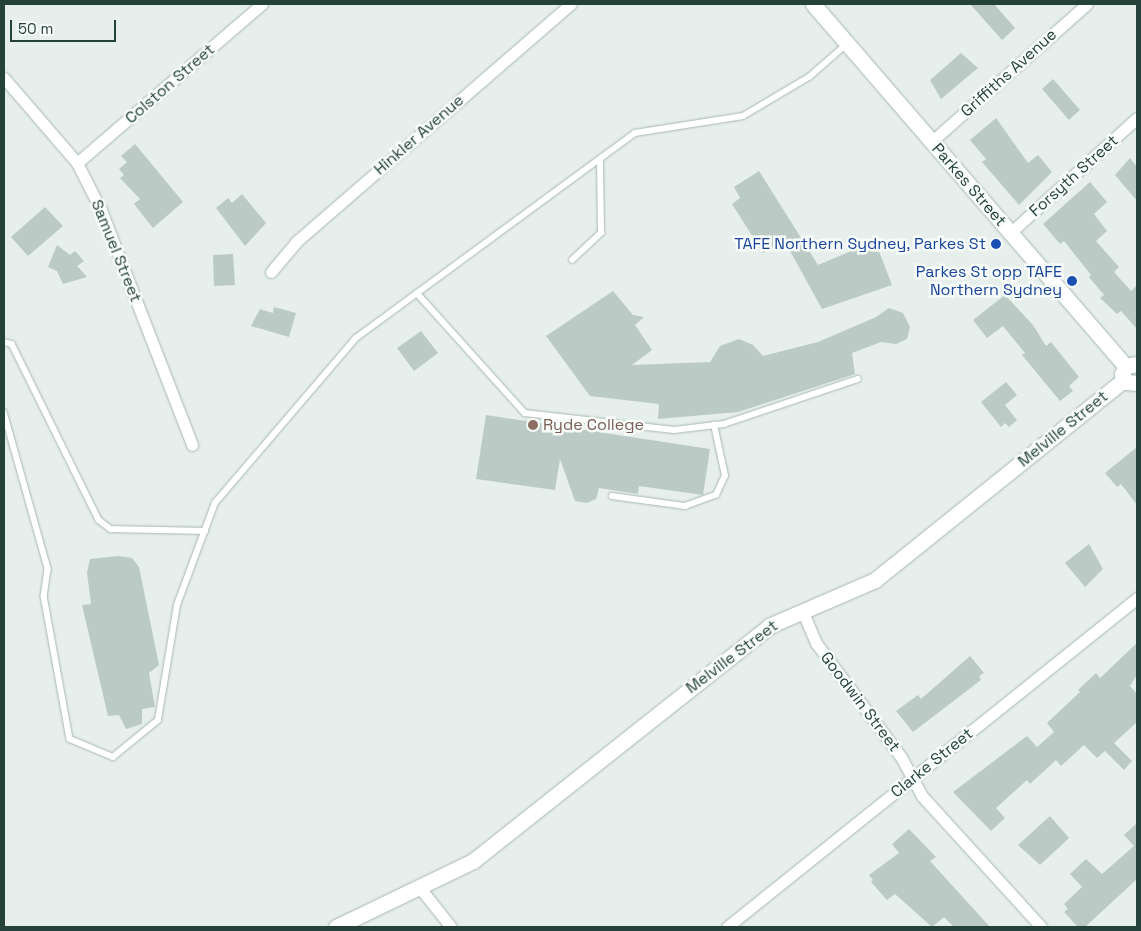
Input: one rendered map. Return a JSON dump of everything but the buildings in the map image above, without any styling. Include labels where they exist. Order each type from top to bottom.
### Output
[{"type":"street","name":"Colston Street","points":[[77,163],[262,4]]},
{"type":"street","name":"Hinkler Avenue","points":[[272,272],[297,240],[571,4]]},
{"type":"street","name":"Parkes Street","points":[[813,4],[1131,373]]},
{"type":"street","name":"Griffiths Avenue","points":[[931,142],[1087,4]]},
{"type":"street","name":"Samuel Street","points":[[4,78],[77,163],[101,210],[192,445]]},
{"type":"street","name":"Forsyth Street","points":[[1010,233],[1137,118]]},
{"type":"street","name":"Melville Street","points":[[336,927],[473,861],[769,626],[874,580],[1131,373]]},
{"type":"street","name":"Clarke Street","points":[[727,927],[1137,598]]},
{"type":"street","name":"Goodwin Street","points":[[802,610],[816,643],[901,758],[927,802],[1041,927]]},
{"type":"street","points":[[420,888],[451,927]]},
{"type":"lane","points":[[4,412],[48,569],[44,596],[70,739],[113,757],[158,720],[177,605],[215,503],[356,338],[635,133],[743,116],[809,78],[847,44]]},
{"type":"lane","points":[[572,260],[601,233],[600,160]]},
{"type":"lane","points":[[417,293],[525,413],[674,430],[714,425],[858,379]]},
{"type":"lane","points":[[4,342],[12,344],[99,520],[111,528],[205,531]]},
{"type":"lane","points":[[612,496],[685,506],[716,495],[725,476],[714,425]]},
{"type":"place","name":"TAFE Northern Sydney, Parkes St","points":[[996,244]]},
{"type":"place","name":"Parkes St opp TAFE Northern Sydney","points":[[1072,281]]},
{"type":"place","name":"Ryde College","points":[[533,425]]}]
